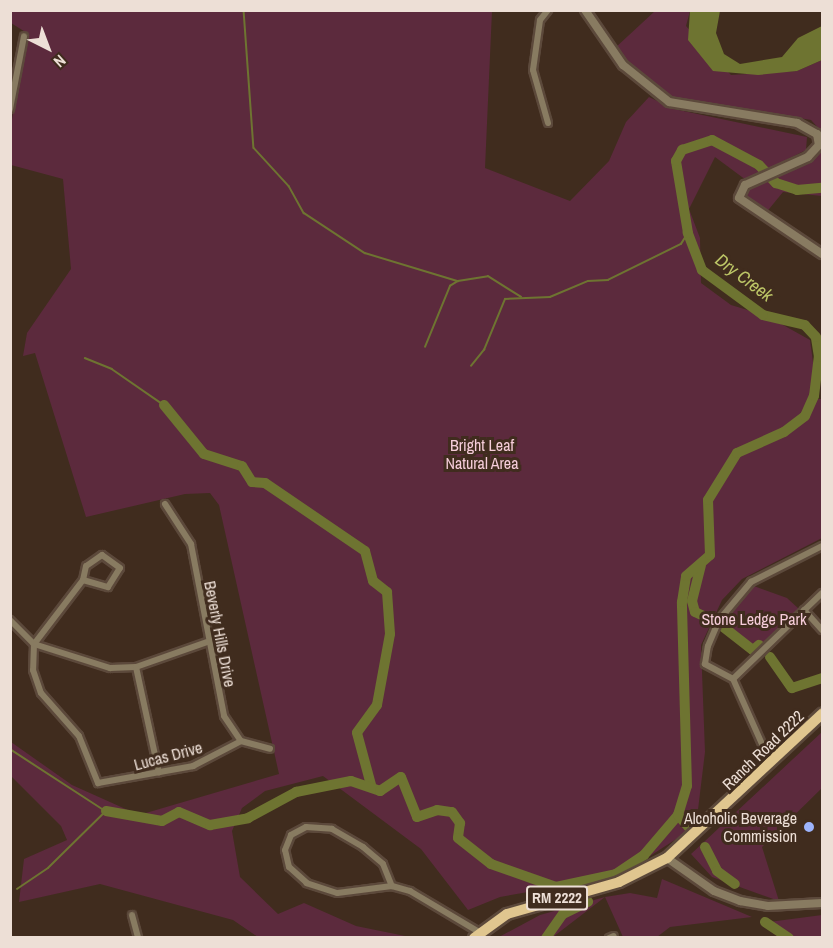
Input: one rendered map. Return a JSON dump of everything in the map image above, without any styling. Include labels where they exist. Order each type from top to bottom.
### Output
[{"type":"main road","name":"Ranch Road 2222","points":[[476,935],[535,903],[619,882],[667,858],[822,714]]},
{"type":"street","points":[[548,10],[540,20],[533,70],[548,123]]},
{"type":"street","points":[[585,10],[623,65],[669,102],[812,128],[820,139],[814,152],[741,189],[743,205],[822,254]]},
{"type":"street","points":[[10,109],[24,36]]},
{"type":"street","name":"Beverly Hills Drive","points":[[165,504],[188,535],[221,707],[241,741]]},
{"type":"street","points":[[771,763],[733,679],[705,664],[719,620],[742,590],[761,574],[822,546]]},
{"type":"street","points":[[34,644],[83,580],[86,566],[102,555],[120,568],[108,587],[83,580]]},
{"type":"street","points":[[733,679],[822,593]]},
{"type":"street","points":[[804,610],[822,630]]},
{"type":"street","points":[[10,620],[34,644],[110,668],[136,667],[207,642]]},
{"type":"street","name":"Lucas Drive","points":[[34,644],[36,683],[79,736],[98,783],[159,773],[209,760],[241,741]]},
{"type":"street","points":[[136,667],[159,773]]},
{"type":"street","points":[[241,741],[270,750]]},
{"type":"street","points":[[392,886],[376,856],[345,834],[316,826],[291,835],[285,850],[289,867],[307,883],[337,893],[392,886],[410,891],[476,935]]},
{"type":"street","points":[[667,858],[714,891],[740,901],[768,906],[822,903]]},
{"type":"street","points":[[132,915],[138,938]]},
{"type":"green space","name":"Bright Leaf Natural Area","points":[[11,10],[492,11],[485,168],[570,201],[609,161],[626,122],[649,97],[674,109],[807,137],[806,150],[746,180],[715,157],[689,209],[700,238],[701,283],[731,305],[767,316],[810,340],[818,399],[822,399],[822,538],[742,579],[722,600],[701,645],[705,752],[697,818],[684,834],[633,867],[597,880],[500,897],[468,910],[421,849],[323,776],[265,791],[242,808],[232,831],[240,877],[278,914],[304,903],[356,926],[410,937],[258,937],[233,920],[100,884],[19,902],[24,859],[67,840],[61,826],[11,776],[11,742],[72,785],[139,815],[279,774],[219,505],[210,493],[185,494],[86,517],[35,353],[23,356],[27,333],[71,269],[63,179],[11,165],[11,125],[27,33],[11,23]]},
{"type":"green space","points":[[655,11],[690,11],[686,26],[731,75],[797,71],[822,60],[822,132],[811,120],[669,97],[633,71],[615,48]]},
{"type":"green space","points":[[822,145],[822,196],[783,192],[765,214],[745,198],[751,185],[811,159]]},
{"type":"green space","name":"Stone Ledge Park","points":[[751,585],[787,598],[799,609],[752,656],[721,621]]},
{"type":"green space","points":[[822,732],[822,788],[762,847],[779,901],[712,877],[691,854]]},
{"type":"green space","points":[[662,879],[752,917],[670,927],[657,937],[623,937],[605,897],[630,893],[657,898]]},
{"type":"green space","points":[[605,897],[553,937],[499,937],[540,915]]},
{"type":"green space","points":[[822,915],[822,937],[783,937],[769,922]]},
{"type":"shaded area","points":[[690,11],[720,11],[716,33],[724,54],[740,64],[782,57],[798,38],[822,26],[822,60],[797,71],[758,75],[713,71],[688,40]]},
{"type":"waterway","points":[[244,10],[254,148],[289,186],[304,213],[365,253],[458,281]]},
{"type":"waterway","name":"Dry Creek","points":[[106,811],[162,821],[179,812],[210,825],[248,818],[296,792],[351,781],[380,791],[401,777],[417,817],[437,810],[452,812],[460,823],[458,838],[491,864],[556,887],[616,874],[644,855],[678,815],[687,786],[682,602],[686,576],[710,555],[708,500],[737,453],[784,432],[805,416],[814,396],[819,357],[816,337],[805,325],[763,315],[702,270],[688,233],[676,161],[682,150],[712,140],[759,165],[776,183],[797,190],[822,188]]},
{"type":"waterway","points":[[471,366],[484,350],[505,299],[550,297],[588,281],[608,280],[681,244],[688,233]]},
{"type":"waterway","points":[[425,347],[450,286],[458,281],[488,276],[521,297]]},
{"type":"waterway","points":[[85,358],[112,369],[164,405]]},
{"type":"waterway","points":[[164,405],[204,454],[242,466],[252,482],[265,483],[365,551],[373,581],[387,592],[390,634],[377,705],[357,733],[371,785]]},
{"type":"waterway","points":[[701,565],[692,601],[695,612],[712,620]]},
{"type":"waterway","points":[[722,626],[753,650],[759,645]]},
{"type":"waterway","points":[[770,657],[792,688],[822,678]]},
{"type":"waterway","points":[[10,749],[104,810]]},
{"type":"waterway","points":[[17,889],[48,868],[106,811]]},
{"type":"waterway","points":[[678,815],[691,830]]},
{"type":"waterway","points":[[705,847],[717,871],[735,884]]},
{"type":"waterway","name":"Dry Creek","points":[[546,938],[563,914],[588,902]]},
{"type":"waterway","points":[[765,922],[789,938]]},
{"type":"place","name":"Alcoholic Beverage Commission","points":[[809,827]]}]
